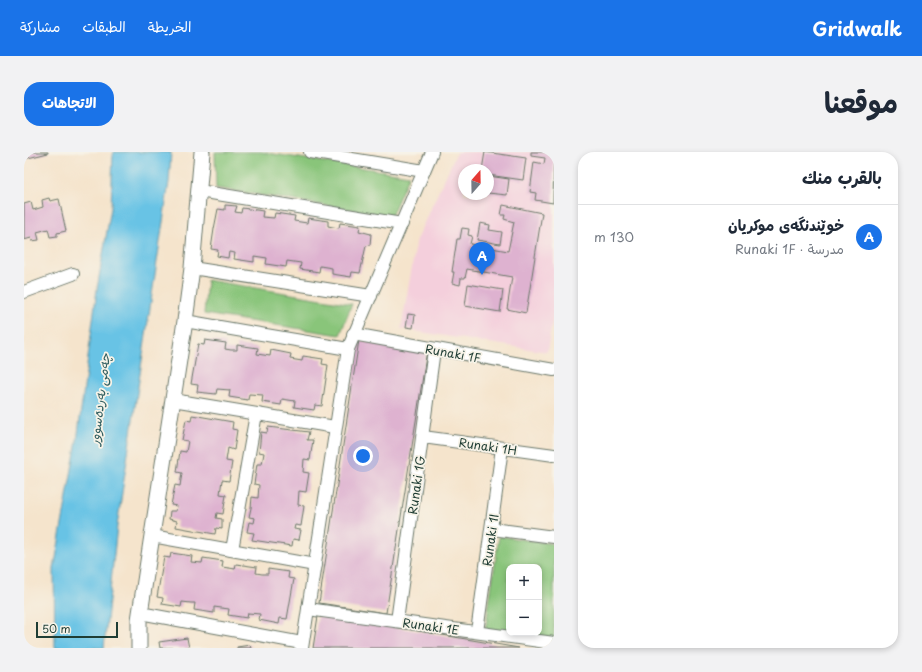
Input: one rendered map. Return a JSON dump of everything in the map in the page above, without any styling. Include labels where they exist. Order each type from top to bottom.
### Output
[{"type":"street","points":[[139,648],[140,613],[192,268],[202,152]]},
{"type":"street","points":[[310,152],[424,171]]},
{"type":"street","points":[[140,613],[302,645],[348,349],[353,334],[371,296],[432,152]]},
{"type":"street","points":[[199,191],[402,224]]},
{"type":"street","points":[[192,268],[371,296]]},
{"type":"street","points":[[24,292],[73,274]]},
{"type":"street","points":[[185,321],[348,349]]},
{"type":"street","name":"Runaki 1F","points":[[353,334],[434,350],[554,370]]},
{"type":"street","name":"Runaki 1G","points":[[397,621],[434,350]]},
{"type":"street","points":[[173,400],[335,427]]},
{"type":"street","points":[[232,550],[256,414]]},
{"type":"street","name":"Runaki 1H","points":[[423,437],[554,454]]},
{"type":"street","name":"Runaki 1I","points":[[477,632],[502,448]]},
{"type":"street","points":[[492,529],[554,537]]},
{"type":"street","points":[[152,536],[314,565]]},
{"type":"street","name":"Runaki 1E","points":[[308,609],[554,643]]},
{"type":"shaded area","points":[[457,152],[554,152],[554,311],[547,352],[401,329],[417,238]]},
{"type":"green space","points":[[215,152],[261,152],[409,175],[391,216],[216,188]]},
{"type":"green space","points":[[207,280],[352,304],[340,335],[204,314]]},
{"type":"green space","points":[[499,536],[554,544],[554,640],[520,636],[542,636],[542,564],[506,564],[506,634],[485,632]]},
{"type":"water","name":"چەمی بەردەسوور","points":[[113,152],[171,152],[169,182],[117,526],[104,648],[55,648],[54,569],[77,441],[97,289],[111,208]]},
{"type":"building","points":[[24,152],[48,152],[48,153],[24,159]]},
{"type":"building","points":[[485,152],[526,158],[523,180],[494,176],[494,164],[483,164]]},
{"type":"building","points":[[531,152],[554,152],[553,203],[535,200],[536,193],[530,192],[534,162],[544,164],[545,158],[531,156]]},
{"type":"building","points":[[494,177],[509,179],[507,195],[494,194]]},
{"type":"building","points":[[49,198],[50,201],[59,199],[66,231],[57,233],[57,236],[50,237],[48,229],[37,232],[39,240],[32,241],[31,238],[24,240],[24,204],[31,202],[33,210],[43,207],[42,200]]},
{"type":"building","points":[[225,205],[237,206],[235,212],[241,213],[242,208],[263,211],[262,217],[274,218],[275,213],[295,216],[294,221],[307,223],[308,218],[328,221],[328,226],[339,228],[340,223],[360,226],[359,231],[371,234],[370,245],[366,246],[360,273],[352,272],[351,277],[332,274],[332,268],[320,266],[319,272],[300,269],[301,263],[287,261],[286,267],[266,264],[267,258],[254,256],[254,262],[234,259],[235,253],[229,252],[228,258],[217,256],[218,250],[211,249],[214,229],[218,209],[225,210]]},
{"type":"building","points":[[503,205],[542,213],[526,313],[507,309],[512,277],[467,269],[465,278],[461,278],[460,285],[452,283],[454,272],[452,272],[457,239],[460,239],[462,228],[469,229],[468,235],[472,236],[470,244],[508,251],[514,222],[504,219],[505,215],[501,215]]},
{"type":"building","points":[[480,223],[490,225],[489,230],[502,232],[500,244],[477,240]]},
{"type":"building","points":[[468,284],[503,290],[500,312],[465,306]]},
{"type":"building","points":[[408,314],[415,315],[413,328],[406,327]]},
{"type":"building","points":[[205,340],[226,343],[225,349],[231,350],[237,350],[237,345],[258,348],[257,354],[270,356],[271,350],[291,354],[290,359],[302,361],[303,356],[323,359],[322,364],[328,365],[322,406],[315,405],[314,410],[294,407],[295,401],[282,399],[281,405],[262,402],[263,395],[249,394],[248,400],[229,397],[230,390],[217,389],[216,394],[197,392],[198,385],[191,384],[198,344],[204,345]]},
{"type":"building","points":[[359,340],[427,350],[386,613],[319,603]]},
{"type":"building","points":[[192,415],[233,422],[232,429],[237,430],[234,450],[228,448],[226,461],[232,462],[229,481],[222,480],[220,494],[226,495],[223,514],[217,513],[216,518],[222,519],[222,529],[216,528],[215,534],[176,527],[177,521],[169,519],[170,511],[176,511],[177,506],[171,505],[175,485],[180,486],[182,473],[177,472],[180,451],[186,452],[188,441],[182,440],[186,420],[191,421]]},
{"type":"building","points":[[268,427],[309,432],[307,440],[313,440],[310,460],[304,459],[303,472],[309,473],[306,492],[299,491],[298,505],[304,506],[301,526],[295,525],[294,529],[301,530],[299,540],[293,539],[292,546],[252,540],[254,533],[247,532],[249,522],[254,523],[255,518],[249,517],[252,497],[258,498],[259,485],[254,484],[257,464],[262,464],[264,453],[259,452],[261,432],[267,433]]},
{"type":"building","points":[[171,553],[192,556],[191,562],[202,563],[203,558],[223,561],[222,567],[235,569],[236,564],[257,567],[256,573],[262,574],[268,574],[268,569],[289,572],[288,578],[294,579],[287,619],[280,618],[279,624],[259,620],[260,614],[248,613],[247,618],[228,615],[229,609],[214,607],[214,613],[194,610],[195,603],[182,602],[181,607],[162,604],[163,598],[157,597],[164,557],[170,558]]},
{"type":"building","points":[[318,616],[383,625],[519,648],[313,648]]},
{"type":"building","points":[[187,638],[189,648],[160,648],[159,642]]},
{"type":"building","points":[[250,645],[251,648],[237,648],[237,647]]},
{"type":"place","name":"خوێندنگەی موکریان","points":[[482,275]]}]
